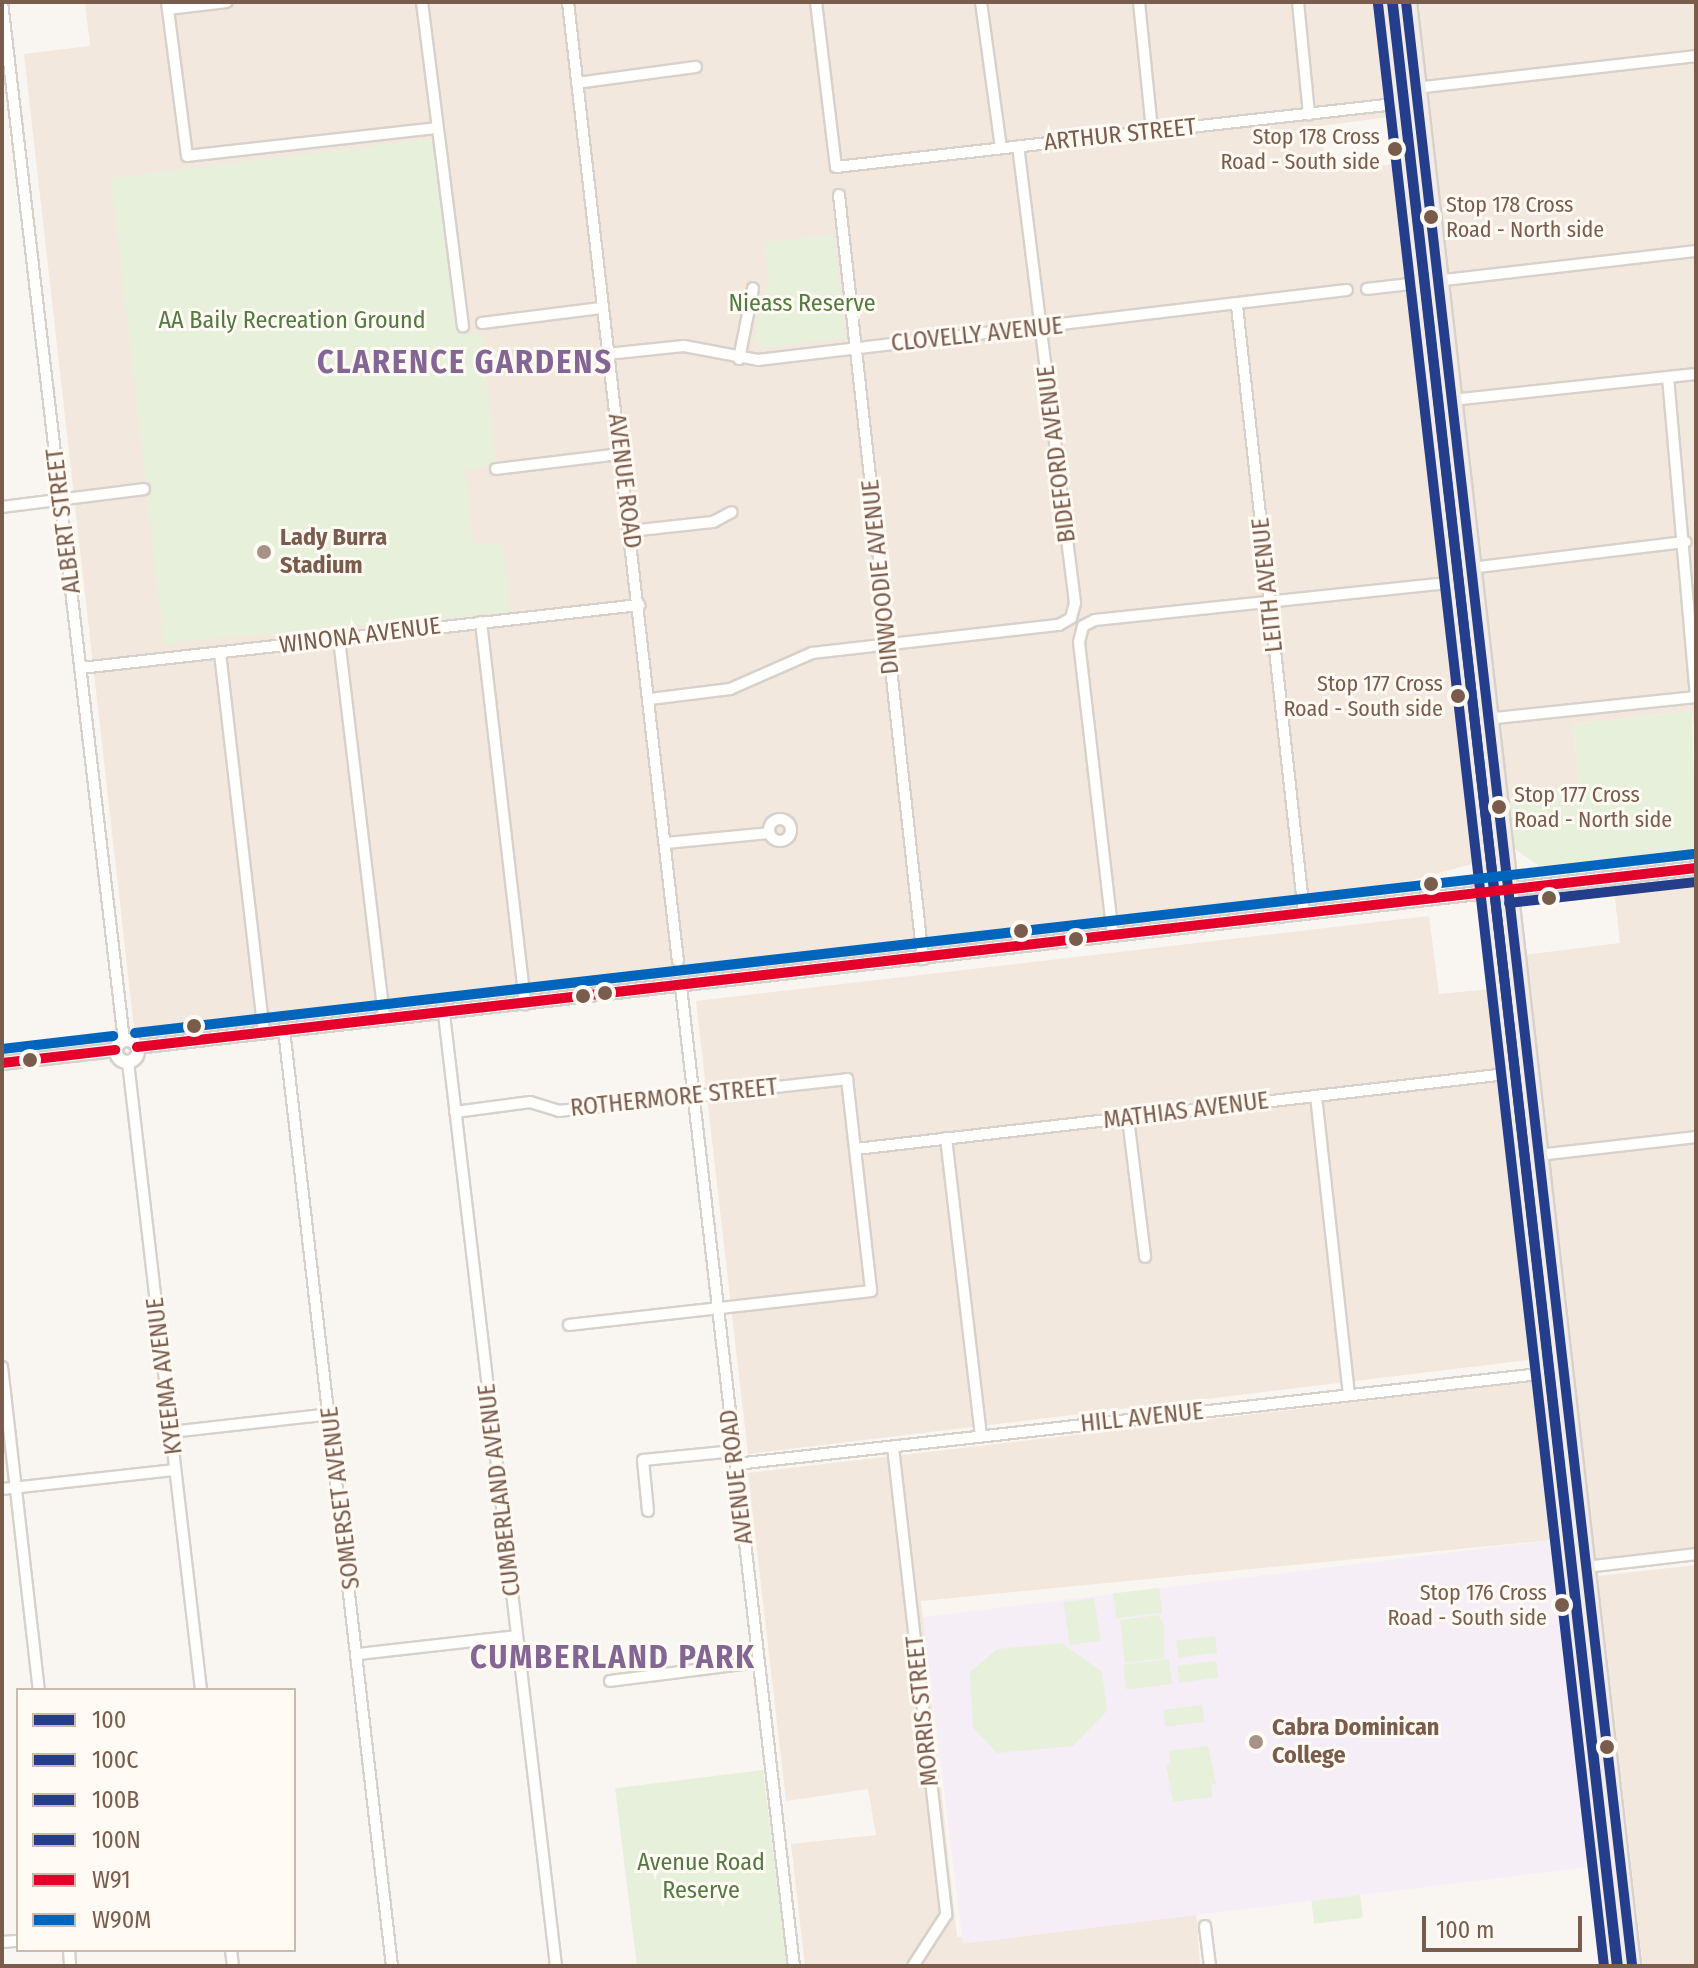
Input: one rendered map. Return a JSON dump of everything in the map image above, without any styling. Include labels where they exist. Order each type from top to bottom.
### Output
[{"type":"highway","points":[[1392,2],[1444,401],[1470,568],[1465,586]]},
{"type":"highway","points":[[1407,2],[1430,281]]},
{"type":"highway","points":[[1404,103],[1416,88]]},
{"type":"highway","points":[[1444,401],[1454,557],[1465,586],[1555,1372],[1631,1966]]},
{"type":"highway","points":[[1454,557],[1470,568]]},
{"type":"highway","points":[[1579,1567],[1618,1966]]},
{"type":"street","name":"ALBERT STREET","points":[[2,2],[81,668],[120,1045]]},
{"type":"street","points":[[227,2],[167,6],[187,156],[437,128]]},
{"type":"street","points":[[422,2],[463,326]]},
{"type":"street","name":"AVENUE ROAD","points":[[568,2],[678,961]]},
{"type":"street","name":"ARTHUR STREET","points":[[816,2],[836,167],[1404,103]]},
{"type":"street","points":[[981,2],[1001,148]]},
{"type":"street","points":[[1139,2],[1152,131]]},
{"type":"street","points":[[1298,2],[1309,114]]},
{"type":"street","points":[[1416,88],[1696,56]]},
{"type":"street","points":[[577,83],[696,67]]},
{"type":"street","name":"BIDEFORD AVENUE","points":[[888,645],[1059,625],[1071,618],[1075,603],[1018,147]]},
{"type":"street","name":"DINWOODIE AVENUE","points":[[839,195],[923,959]]},
{"type":"street","points":[[1367,289],[1696,251]]},
{"type":"street","points":[[739,359],[753,288]]},
{"type":"street","name":"CLOVELLY AVENUE","points":[[607,354],[684,346],[739,359],[857,349],[1237,306],[1347,290]]},
{"type":"street","name":"LEITH AVENUE","points":[[1237,306],[1304,913]]},
{"type":"street","points":[[482,323],[601,308]]},
{"type":"street","points":[[1444,401],[1696,374]]},
{"type":"street","points":[[1480,719],[1696,697],[1685,542],[1668,377]]},
{"type":"street","points":[[496,469],[620,454]]},
{"type":"street","points":[[2,507],[144,489]]},
{"type":"street","points":[[630,531],[713,522],[732,512]]},
{"type":"street","points":[[1470,568],[1685,542]]},
{"type":"street","points":[[1113,936],[1079,642],[1083,626],[1095,620],[1465,586]]},
{"type":"street","name":"WINONA AVENUE","points":[[81,668],[639,605]]},
{"type":"street","points":[[481,622],[525,1004]]},
{"type":"street","points":[[339,639],[384,1019]]},
{"type":"street","points":[[650,699],[730,689],[812,653],[888,645]]},
{"type":"street","points":[[220,653],[264,1032]]},
{"type":"street","points":[[666,843],[769,833]]},
{"type":"street","points":[[2,1063],[120,1045],[137,1047],[444,1014],[1696,868]]},
{"type":"street","name":"AVENUE ROAD","points":[[681,987],[794,1966]]},
{"type":"street","name":"CUMBERLAND AVENUE","points":[[444,1014],[556,1966]]},
{"type":"street","name":"SOMERSET AVENUE","points":[[284,1030],[359,1654],[392,1966]]},
{"type":"street","points":[[120,1045],[120,1060],[128,1062],[137,1047]]},
{"type":"street","name":"KYEEMA AVENUE","points":[[128,1062],[201,1688]]},
{"type":"street","name":"MATHIAS AVENUE","points":[[856,1149],[1522,1072]]},
{"type":"street","name":"ROTHERMORE STREET","points":[[455,1112],[530,1102],[559,1111],[847,1079],[856,1149]]},
{"type":"street","points":[[1316,1096],[1349,1395]]},
{"type":"street","points":[[1128,1118],[1145,1257]]},
{"type":"street","points":[[1532,1156],[1696,1137]]},
{"type":"street","points":[[946,1138],[981,1436]]},
{"type":"street","points":[[569,1325],[871,1291],[856,1149]]},
{"type":"street","points":[[2,1367],[39,1688]]},
{"type":"street","name":"HILL AVENUE","points":[[736,1464],[1555,1372]]},
{"type":"street","points":[[171,1432],[331,1414]]},
{"type":"street","name":"MORRIS STREET","points":[[893,1447],[946,1915],[913,1966]]},
{"type":"street","points":[[648,1511],[643,1460],[735,1451]]},
{"type":"street","points":[[2,1489],[175,1470]]},
{"type":"street","points":[[1579,1567],[1696,1554]]},
{"type":"street","points":[[359,1654],[517,1636]]},
{"type":"street","points":[[610,1681],[759,1662]]},
{"type":"street","points":[[1205,1926],[1210,1966]]},
{"type":"shaded area","points":[[85,2],[1376,2],[1389,117],[1320,126],[1326,172],[1395,164],[1476,863],[1313,907],[135,1036],[24,54],[90,46]]},
{"type":"shaded area","points":[[1415,2],[1696,2],[1696,744],[1692,711],[1573,724],[1580,793],[1506,801]]},
{"type":"shaded area","points":[[1696,880],[1696,1549],[1595,1561],[1523,955],[1620,943],[1614,890]]},
{"type":"shaded area","points":[[1429,916],[1439,994],[1490,989],[1529,1360],[748,1454],[696,1001]]},
{"type":"shaded area","points":[[1537,1381],[1552,1540],[921,1601],[957,1937],[1196,1911],[1200,1966],[805,1966],[791,1844],[876,1835],[868,1789],[786,1801],[748,1473]]},
{"type":"shaded area","name":"Cabra Dominican College","points":[[1552,1540],[1592,1867],[963,1944],[923,1617]]},
{"type":"shaded area","points":[[1696,1565],[1696,1966],[1643,1966],[1598,1576]]},
{"type":"green space","name":"AA Baily Recreation Ground","points":[[437,138],[462,335],[482,333],[496,465],[465,469],[473,545],[503,543],[510,612],[164,643],[111,178]]},
{"type":"green space","name":"Nieass Reserve","points":[[833,234],[845,338],[760,348],[754,337],[769,281],[764,243]]},
{"type":"green space","points":[[1692,711],[1696,852],[1539,866],[1511,846],[1506,801],[1580,793],[1573,724]]},
{"type":"green space","points":[[1159,1588],[1162,1613],[1116,1618],[1113,1594]]},
{"type":"green space","points":[[1094,1598],[1101,1640],[1070,1645],[1063,1603]]},
{"type":"green space","points":[[1158,1615],[1164,1625],[1164,1658],[1125,1663],[1120,1620]]},
{"type":"green space","points":[[1215,1636],[1217,1653],[1178,1658],[1176,1641]]},
{"type":"green space","points":[[1062,1643],[1102,1672],[1107,1711],[1073,1746],[997,1753],[973,1728],[970,1672],[997,1649]]},
{"type":"green space","points":[[1169,1659],[1172,1684],[1126,1689],[1123,1665]]},
{"type":"green space","points":[[1216,1661],[1218,1678],[1179,1683],[1177,1666]]},
{"type":"green space","points":[[1202,1705],[1204,1722],[1165,1727],[1163,1710]]},
{"type":"green space","points":[[1208,1746],[1216,1784],[1211,1785],[1212,1797],[1173,1802],[1166,1765],[1170,1764],[1169,1751]]},
{"type":"green space","name":"Avenue Road Reserve","points":[[763,1770],[787,1966],[637,1966],[615,1788]]},
{"type":"green space","points":[[1360,1895],[1363,1918],[1314,1924],[1311,1901]]},
{"type":"transit line","name":"100","points":[[1392,2],[1618,1966]]},
{"type":"transit line","name":"100N","points":[[1406,2],[1632,1964]]},
{"type":"transit line","name":"100B","points":[[1378,4],[1604,1966]]},
{"type":"transit line","name":"100C","points":[[1393,4],[1617,1966]]},
{"type":"transit line","name":"W90M","points":[[135,1033],[1694,854]]},
{"type":"transit line","name":"W91","points":[[137,1047],[1696,868]]},
{"type":"transit line","name":"100C","points":[[1509,903],[1696,882]]},
{"type":"transit line","name":"W90M","points":[[2,1049],[113,1036]]},
{"type":"transit line","name":"W91","points":[[2,1063],[115,1050]]},
{"type":"place","name":"Stop 178 Cross Road - South side","points":[[1395,149]]},
{"type":"place","name":"Stop 178 Cross Road - North side","points":[[1431,217]]},
{"type":"place","name":"Lady Burra Stadium","points":[[264,552]]},
{"type":"place","name":"Stop 177 Cross Road - South side","points":[[1458,696]]},
{"type":"place","name":"Stop 177 Cross Road - North side","points":[[1499,807]]},
{"type":"place","name":"Stop 176 Cross Road - South side","points":[[1562,1605]]},
{"type":"place","name":"Cabra Dominican College","points":[[1256,1742]]},
{"type":"district","name":"CLARENCE GARDENS","points":[[465,362]]},
{"type":"district","name":"CUMBERLAND PARK","points":[[613,1657]]}]
